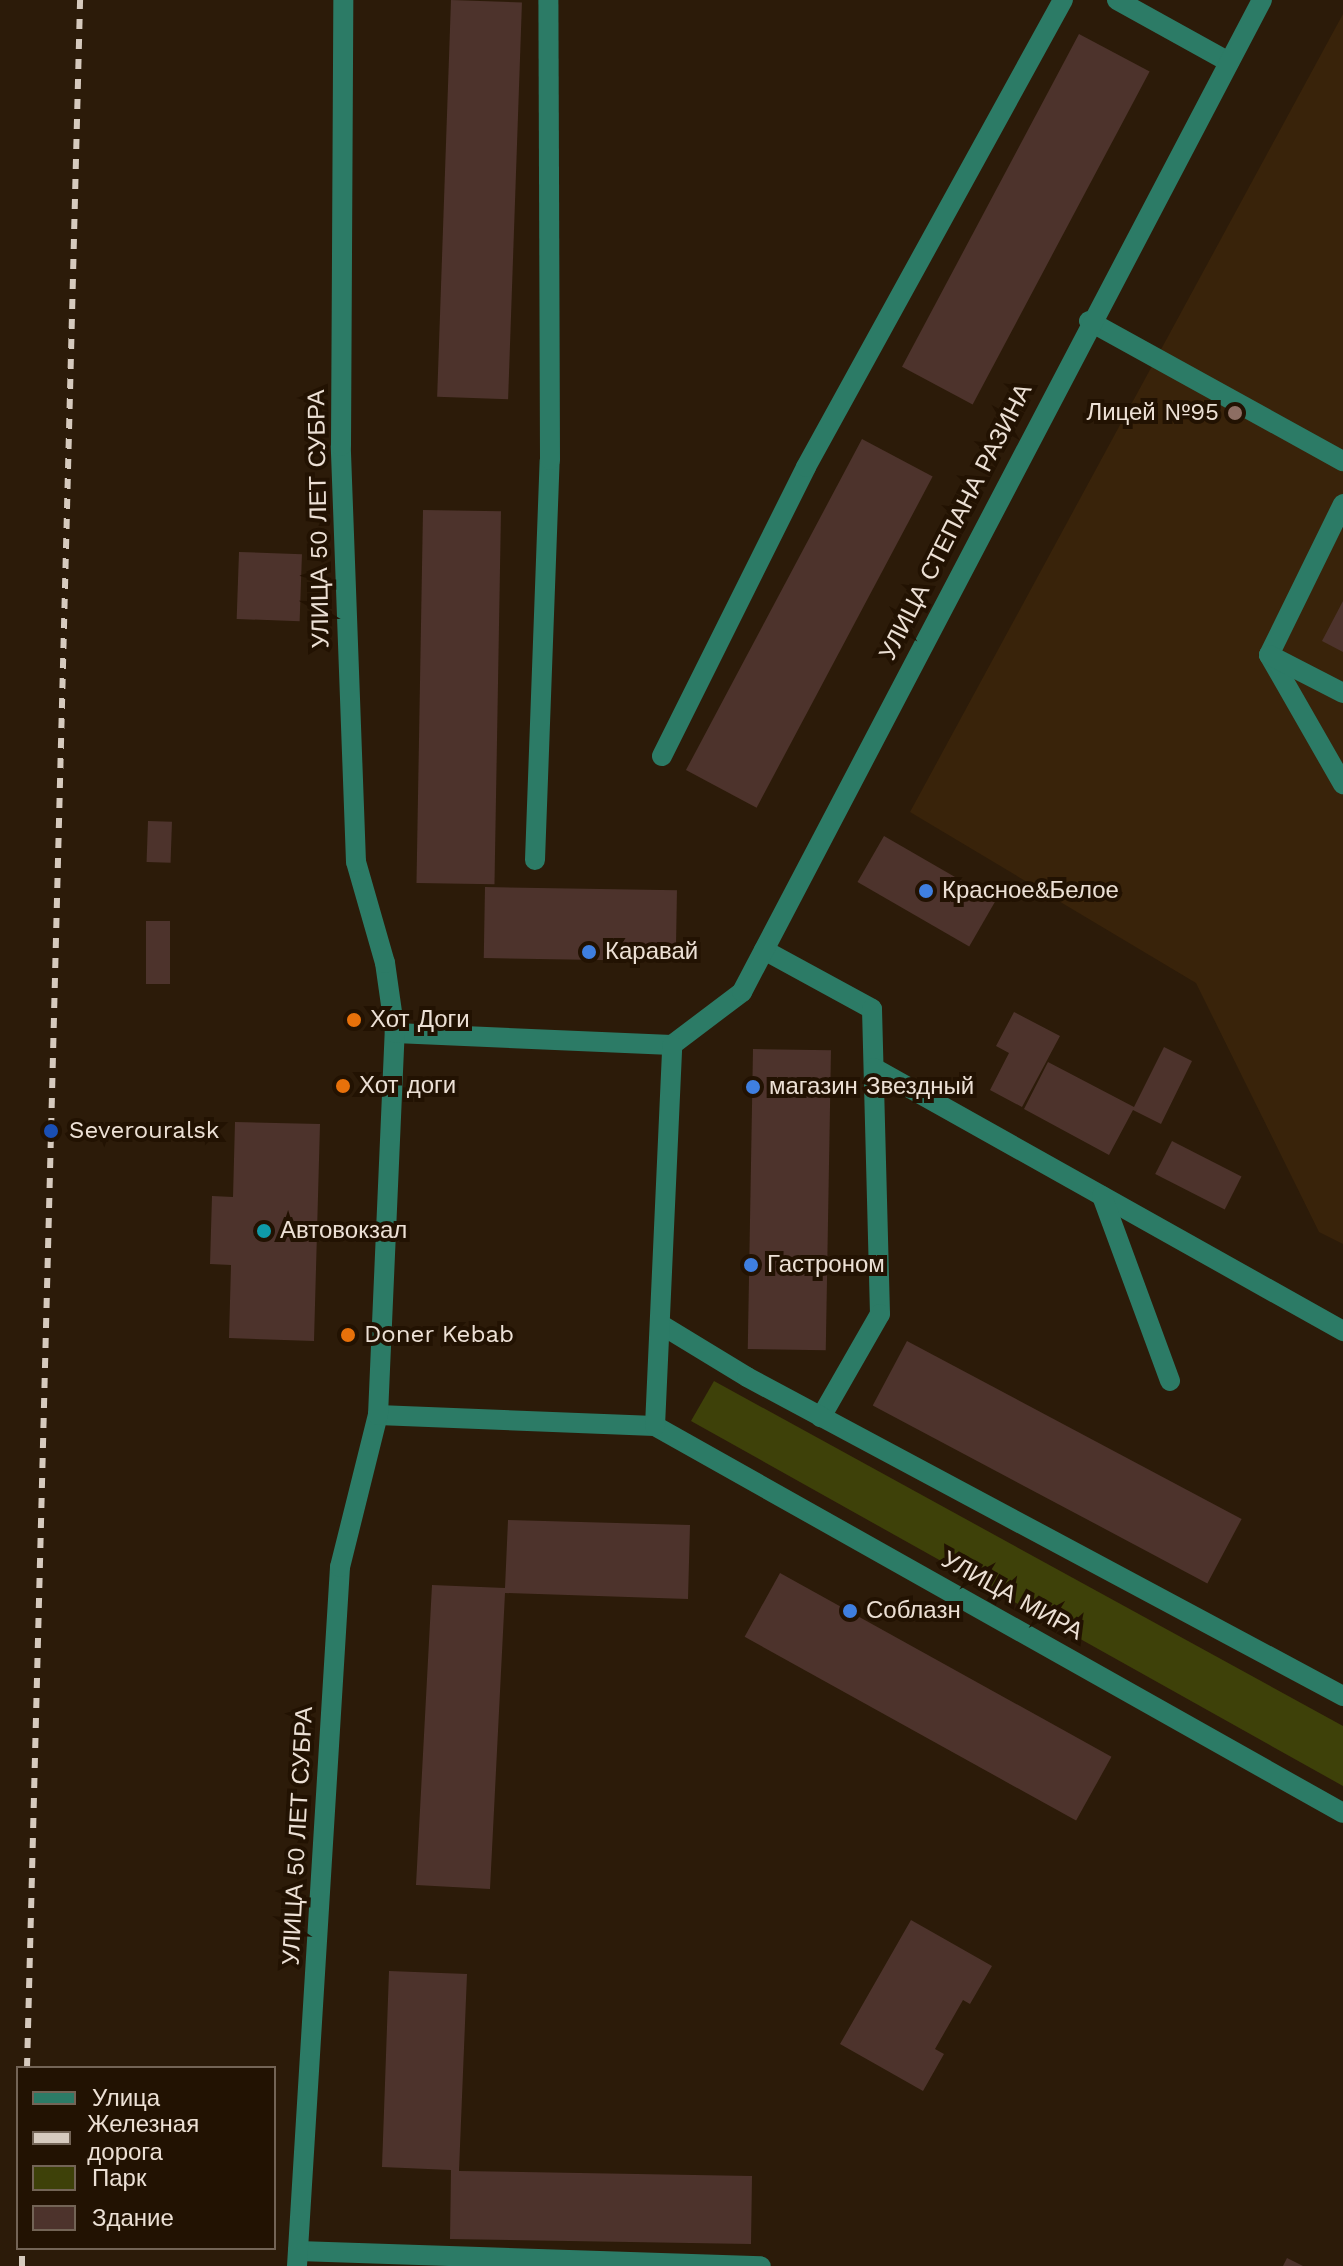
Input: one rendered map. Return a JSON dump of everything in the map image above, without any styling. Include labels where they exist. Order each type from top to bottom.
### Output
[{"type":"street","name":"УЛИЦА 50 ЛЕТ СУБРА","points":[[298,2259],[340,1567],[378,1415],[395,1033],[385,963],[356,862],[341,446],[343,0]]},
{"type":"street","points":[[535,860],[550,460],[548,0]]},
{"type":"street","points":[[662,756],[806,467],[1063,0]]},
{"type":"street","points":[[1117,0],[1229,62]]},
{"type":"street","name":"УЛИЦА СТЕПАНА РАЗИНА","points":[[672,1045],[742,992],[1089,321],[1262,0]]},
{"type":"street","points":[[1089,321],[1343,461]]},
{"type":"street","points":[[1269,655],[1343,504]]},
{"type":"street","points":[[1269,655],[1343,693]]},
{"type":"street","points":[[1269,655],[1343,784]]},
{"type":"street","points":[[764,950],[872,1009],[880,1314],[821,1417]]},
{"type":"street","points":[[378,1415],[655,1426],[660,1324],[672,1045],[395,1033]]},
{"type":"street","points":[[874,1068],[1343,1331]]},
{"type":"street","points":[[1102,1196],[1170,1381]]},
{"type":"street","points":[[660,1324],[821,1417],[1343,1696]]},
{"type":"street","name":"УЛИЦА МИРА","points":[[655,1426],[1343,1813]]},
{"type":"street","points":[[298,2259],[761,2266]]},
{"type":"shaded area","name":"Лицей №95","points":[[1343,14],[1343,1244],[1319,1232],[1196,983],[910,812]]},
{"type":"green space","points":[[714,1381],[1343,1726],[1343,1786],[691,1421]]},
{"type":"building","points":[[451,0],[522,2],[508,399],[437,397]]},
{"type":"building","points":[[1079,34],[1150,72],[973,404],[902,367]]},
{"type":"building","points":[[862,439],[933,477],[757,808],[686,770]]},
{"type":"building","points":[[423,510],[501,511],[494,884],[416,883]]},
{"type":"building","points":[[239,552],[302,554],[300,621],[237,619]]},
{"type":"building","points":[[1343,601],[1343,652],[1322,641]]},
{"type":"building","points":[[148,821],[172,822],[171,863],[147,862]]},
{"type":"building","name":"Красное&Белое","points":[[884,836],[996,900],[969,946],[858,882]]},
{"type":"building","points":[[485,887],[677,890],[676,961],[484,958]]},
{"type":"building","points":[[146,921],[170,921],[170,984],[146,984]]},
{"type":"building","points":[[1014,1012],[1060,1036],[1022,1107],[990,1090],[1009,1053],[996,1046]]},
{"type":"building","points":[[1164,1047],[1192,1061],[1161,1124],[1133,1110],[1109,1155],[1024,1109],[1048,1062],[1134,1107]]},
{"type":"building","points":[[753,1049],[831,1050],[826,1350],[748,1349]]},
{"type":"building","name":"Автовокзал","points":[[235,1122],[320,1124],[314,1341],[229,1338],[231,1265],[210,1264],[212,1196],[233,1197]]},
{"type":"building","points":[[1172,1141],[1241,1176],[1225,1209],[1155,1174]]},
{"type":"building","points":[[907,1341],[1242,1519],[1207,1583],[873,1405]]},
{"type":"building","points":[[508,1520],[690,1525],[688,1599],[505,1593],[490,1889],[416,1885],[432,1585],[505,1588]]},
{"type":"building","points":[[780,1573],[1111,1757],[1076,1821],[745,1637]]},
{"type":"building","points":[[911,1920],[992,1966],[970,2004],[963,2000],[935,2049],[944,2054],[923,2091],[840,2044]]},
{"type":"building","points":[[389,1971],[467,1974],[459,2171],[752,2176],[751,2244],[450,2239],[451,2170],[382,2167]]},
{"type":"building","points":[[1287,2258],[1303,2266],[1283,2266]]},
{"type":"railway","points":[[27,2066],[80,0]]},
{"type":"railway","points":[[22,2250],[22,2266]]},
{"type":"place","name":"Лицей №95","points":[[1235,413]]},
{"type":"place","name":"Красное&Белое","points":[[926,891]]},
{"type":"place","name":"Каравай","points":[[589,952]]},
{"type":"place","name":"Хот Доги","points":[[354,1020]]},
{"type":"place","name":"Хот доги","points":[[343,1086]]},
{"type":"place","name":"магазин Звездный","points":[[753,1087]]},
{"type":"place","name":"Severouralsk","points":[[51,1131]]},
{"type":"place","name":"Автовокзал","points":[[264,1231]]},
{"type":"place","name":"Гастроном","points":[[751,1265]]},
{"type":"place","name":"Doner Kebab","points":[[348,1335]]},
{"type":"place","name":"Соблазн","points":[[850,1611]]}]
